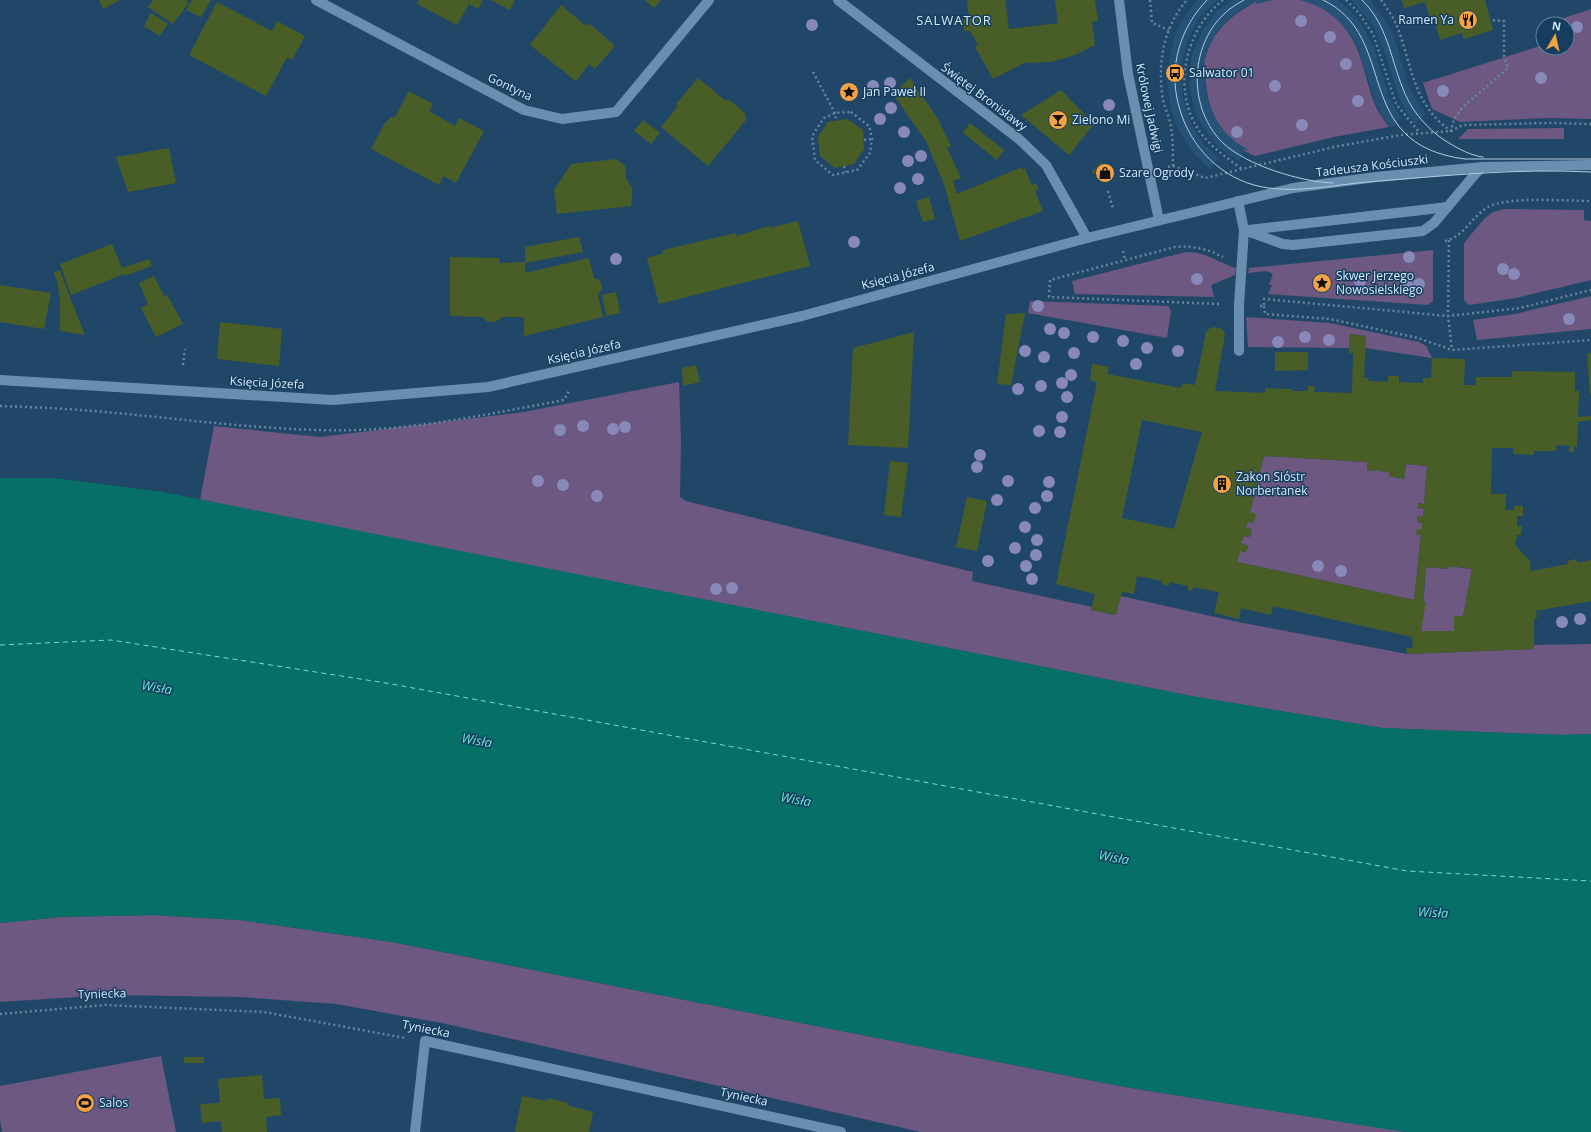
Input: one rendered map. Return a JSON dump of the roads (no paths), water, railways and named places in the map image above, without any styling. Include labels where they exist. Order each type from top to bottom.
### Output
[{"type":"street","name":"Gontyna","points":[[316,0],[524,110],[562,119],[616,112],[709,0]]},
{"type":"street","name":"Świętej Bronisławy","points":[[838,0],[1019,139],[1046,165],[1087,238]]},
{"type":"street","name":"Królowej Jadwigi","points":[[1119,0],[1128,74],[1159,220]]},
{"type":"street","name":"Tadeusza Kościuszki","points":[[1159,220],[1300,187],[1376,177],[1483,167],[1591,165]]},
{"type":"street","points":[[1244,230],[1283,244],[1293,245],[1423,231],[1430,227],[1476,173],[1483,167]]},
{"type":"street","points":[[1238,201],[1244,230],[1239,305],[1239,351]]},
{"type":"street","points":[[1244,230],[1448,207]]},
{"type":"street","name":"Księcia Józefa","points":[[0,380],[333,400],[488,387],[802,316],[1087,238],[1159,220]]},
{"type":"street","name":"Tyniecka","points":[[415,1132],[425,1041],[842,1132]]},
{"type":"water","name":"Wisła","points":[[0,478],[55,478],[163,492],[1191,696],[1382,728],[1561,735],[1591,734],[1591,1132],[1407,1132],[1386,1129],[1125,1087],[392,942],[240,920],[153,915],[60,917],[0,923]]},
{"type":"tram line","points":[[1207,0],[1190,23],[1179,48],[1175,75],[1178,103],[1182,117],[1196,143],[1215,164],[1240,180],[1268,188],[1296,189],[1480,173],[1535,171],[1591,172]]},
{"type":"tram line","points":[[1244,0],[1224,14],[1212,28],[1204,43],[1199,60],[1197,78],[1203,113],[1212,129],[1223,143],[1245,158],[1259,165],[1290,176],[1333,183]]},
{"type":"tram line","points":[[1323,0],[1347,17],[1362,38],[1390,112],[1405,133],[1429,149],[1465,159],[1591,159]]},
{"type":"tram line","points":[[1362,0],[1372,11],[1379,23],[1390,49],[1403,89],[1417,114],[1426,125],[1443,139],[1457,148],[1483,157]]},
{"type":"place","name":"Ramen Ya","points":[[1468,20]]},
{"type":"place","name":"Salwator 01","points":[[1175,73]]},
{"type":"place","name":"Jan Paweł II","points":[[849,92]]},
{"type":"place","name":"Zielono Mi","points":[[1058,120]]},
{"type":"place","name":"Szare Ogrody","points":[[1105,173]]},
{"type":"place","name":"Skwer Jerzego Nowosielskiego","points":[[1322,283]]},
{"type":"place","name":"Zakon Sióstr Norbertanek","points":[[1222,484]]},
{"type":"place","name":"Salos","points":[[85,1103]]},
{"type":"district","name":"SALWATOR","points":[[954,20]]}]
